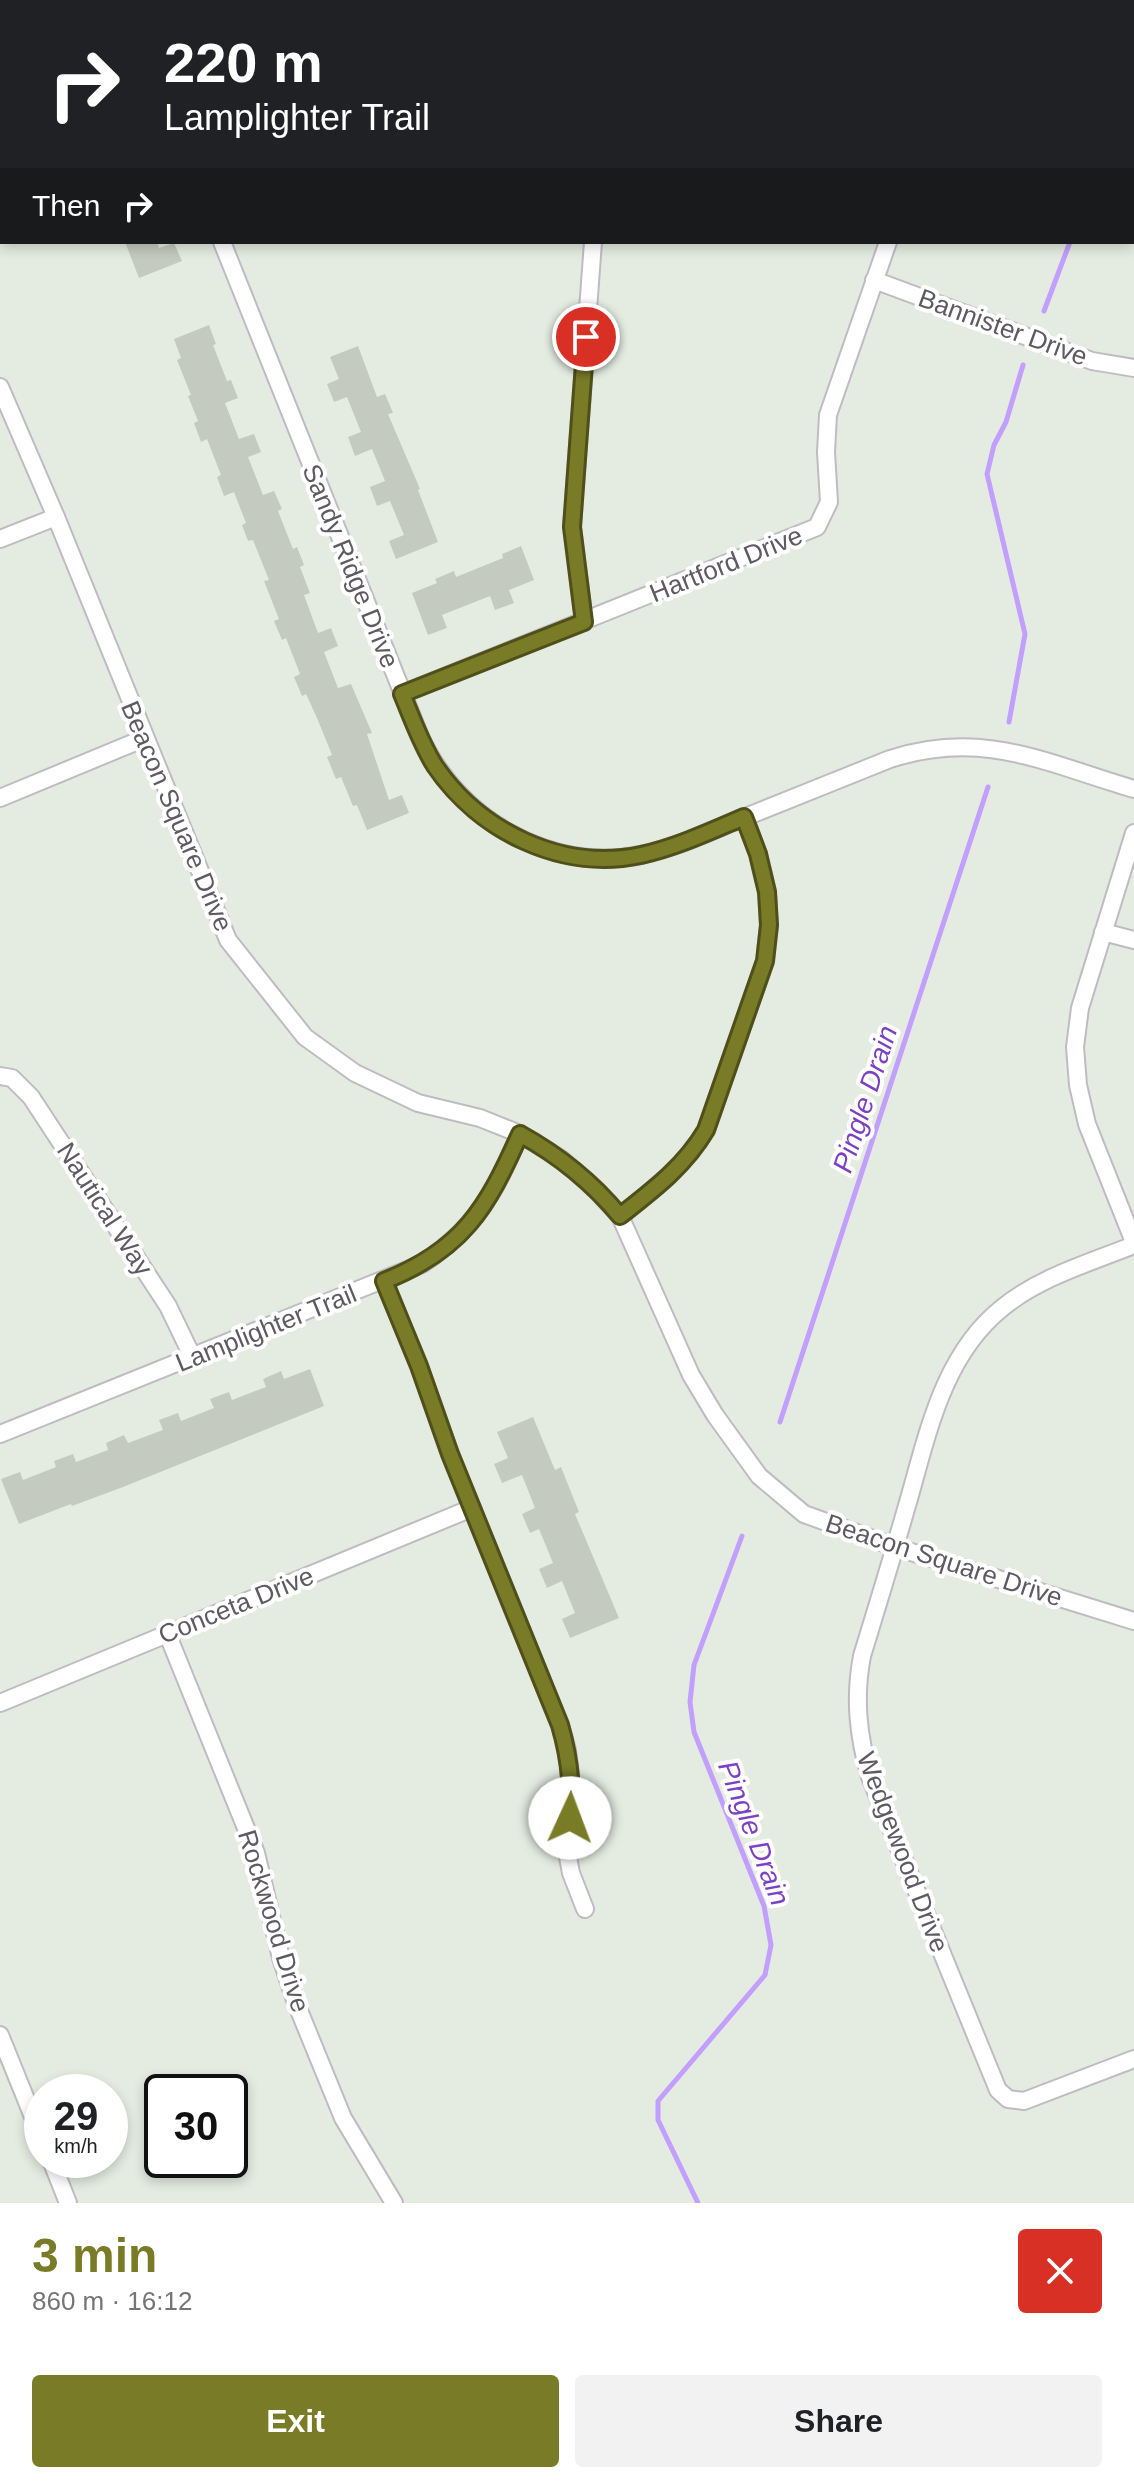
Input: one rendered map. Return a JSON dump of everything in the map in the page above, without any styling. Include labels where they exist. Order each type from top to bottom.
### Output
[{"type":"street","name":"Sandy Ridge Drive","points":[[223,244],[402,694],[432,760],[458,794],[493,824],[532,845],[571,855],[639,855],[683,842],[890,759],[911,752],[957,746],[1011,751],[1134,789]]},
{"type":"street","points":[[584,622],[572,527],[593,244]]},
{"type":"street","name":"Hartford Drive","points":[[402,694],[817,527],[829,502],[826,452],[828,415],[887,244]]},
{"type":"street","name":"Bannister Drive","points":[[874,280],[1092,361],[1134,368]]},
{"type":"street","name":"Beacon Square Drive","points":[[0,387],[228,940],[305,1037],[355,1073],[418,1103],[480,1118],[520,1134],[542,1146],[580,1175],[620,1216],[691,1375],[715,1415],[759,1476],[804,1514],[895,1547],[1134,1621]]},
{"type":"street","points":[[0,539],[56,517]]},
{"type":"street","points":[[0,798],[145,738]]},
{"type":"street","points":[[620,1216],[666,1181],[697,1146],[706,1130],[765,961],[769,925],[767,892],[758,854],[744,817]]},
{"type":"street","points":[[1134,833],[1080,1008],[1075,1047],[1077,1076],[1087,1124],[1134,1244]]},
{"type":"street","points":[[1103,932],[1134,940]]},
{"type":"street","name":"Nautical Way","points":[[0,1076],[12,1078],[31,1097],[168,1306],[193,1358]]},
{"type":"street","name":"Lamplighter Trail","points":[[0,1434],[422,1264],[466,1229],[497,1185],[520,1134]]},
{"type":"street","name":"Wedgewood Drive","points":[[1134,1244],[1059,1274],[1018,1296],[983,1325],[950,1374],[934,1416],[858,1676],[857,1717],[870,1777],[998,2090],[1008,2099],[1033,2099],[1134,2059]]},
{"type":"street","points":[[384,1281],[551,1700],[567,1750],[572,1792],[568,1857],[585,1909]]},
{"type":"street","name":"Conceta Drive","points":[[0,1703],[472,1508]]},
{"type":"street","name":"Rockwood Drive","points":[[167,1633],[256,1853],[281,1958],[296,2003],[343,2118],[394,2203]]},
{"type":"street","points":[[0,2035],[24,2094]]},
{"type":"street","points":[[58,2178],[68,2203]]},
{"type":"building","points":[[126,244],[158,244],[159,248],[174,244],[182,261],[139,278]]},
{"type":"building","points":[[209,325],[227,381],[231,380],[238,398],[225,403],[239,439],[254,434],[261,452],[248,457],[263,495],[274,491],[282,509],[278,511],[293,549],[297,547],[304,565],[300,567],[310,593],[304,595],[318,633],[331,628],[338,646],[324,652],[338,688],[351,684],[372,733],[367,734],[389,800],[402,795],[409,813],[367,830],[341,777],[336,779],[327,757],[332,755],[317,718],[294,677],[300,674],[286,638],[282,640],[274,621],[279,619],[264,581],[269,580],[253,540],[248,541],[242,525],[246,523],[234,492],[224,496],[217,477],[221,475],[207,439],[201,442],[194,423],[198,421],[177,360],[181,358],[174,339]]},
{"type":"building","points":[[358,346],[377,397],[385,394],[393,413],[388,414],[420,489],[438,542],[396,559],[389,541],[404,535],[390,501],[377,506],[370,487],[385,481],[372,449],[355,456],[348,437],[361,432],[347,397],[334,402],[327,384],[339,379],[330,357]]},
{"type":"building","points":[[521,546],[534,580],[509,590],[514,603],[495,610],[490,596],[442,615],[447,628],[428,635],[412,593],[437,583],[435,579],[454,571],[456,577],[503,558],[502,554]]},
{"type":"building","points":[[310,1369],[324,1406],[123,1487],[19,1524],[1,1479],[20,1472],[23,1480],[56,1467],[54,1461],[73,1454],[76,1462],[108,1450],[106,1443],[124,1435],[128,1443],[163,1430],[159,1420],[178,1413],[181,1421],[214,1408],[210,1399],[229,1392],[232,1400],[266,1387],[263,1379],[281,1371],[284,1379]]},
{"type":"building","points":[[533,1417],[555,1470],[561,1467],[579,1512],[575,1514],[619,1618],[570,1638],[562,1619],[575,1613],[562,1581],[547,1588],[539,1569],[553,1563],[539,1529],[530,1533],[522,1514],[535,1508],[522,1475],[502,1483],[494,1464],[508,1458],[497,1432]]},
{"type":"waterway","name":"Pingle Drain","points":[[1044,311],[1069,244]]},
{"type":"waterway","name":"Pingle Drain","points":[[1009,722],[1025,634],[987,474],[994,445],[1006,422],[1023,365]]},
{"type":"waterway","name":"Pingle Drain","points":[[780,1422],[988,787]]},
{"type":"waterway","name":"Pingle Drain","points":[[698,2203],[658,2120],[658,2101],[765,1975],[771,1945],[764,1906],[694,1732],[690,1702],[694,1665],[742,1536]]},
{"type":"route","points":[[570,1818],[570,1771],[560,1725],[384,1281],[422,1264],[474,1221],[497,1185],[520,1134],[561,1159],[609,1202],[620,1216],[666,1181],[697,1146],[706,1130],[765,961],[769,925],[767,892],[758,854],[744,817],[683,842],[639,855],[571,855],[532,845],[493,824],[458,794],[432,760],[402,694],[584,622],[572,527],[586,337]]}]
